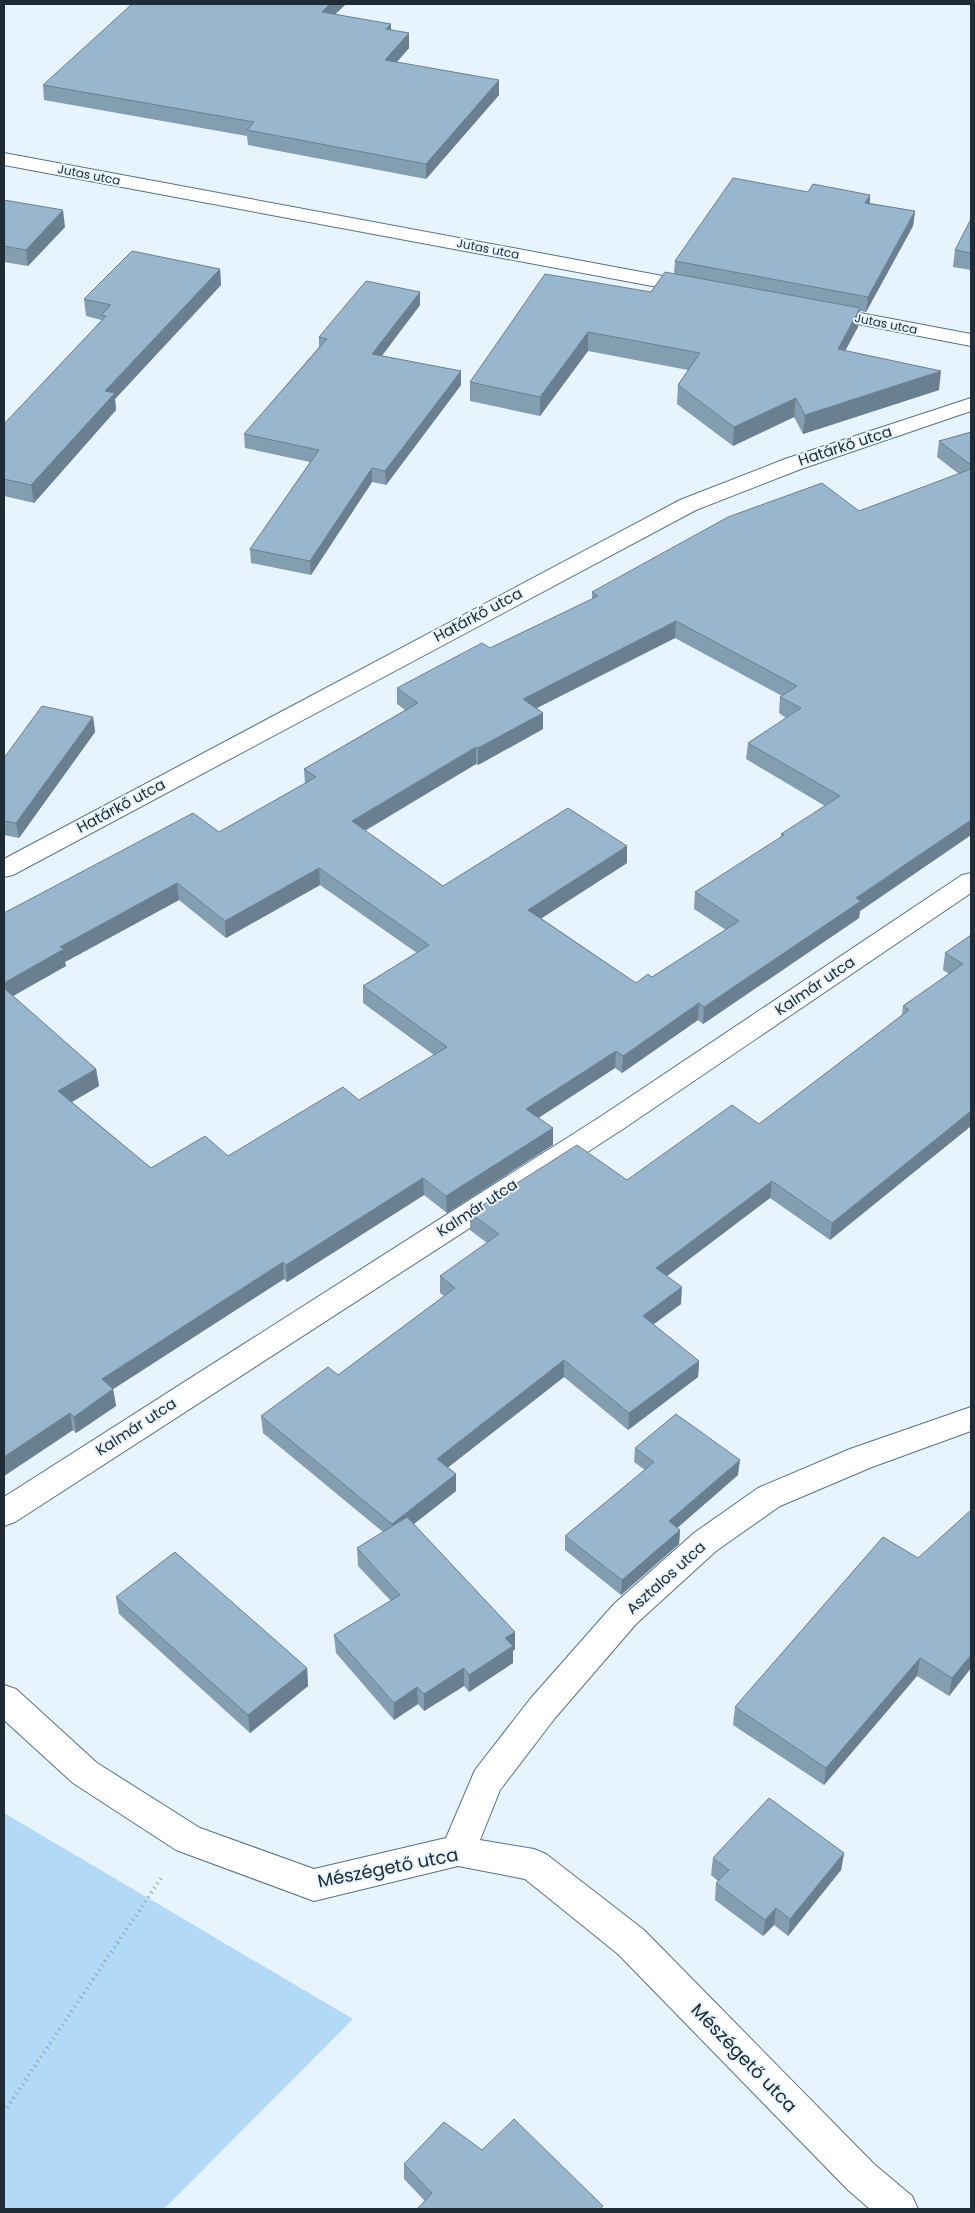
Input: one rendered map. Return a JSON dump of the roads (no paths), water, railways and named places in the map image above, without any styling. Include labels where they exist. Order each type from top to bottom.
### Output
[{"type":"street","name":"Jutas utca","points":[[4,159],[716,292]]},
{"type":"street","name":"Jutas utca","points":[[805,309],[971,340]]},
{"type":"street","name":"Határkő utca","points":[[4,869],[688,505],[793,464],[971,404]]},
{"type":"street","name":"Kalmár utca","points":[[4,1513],[613,1122],[971,881]]},
{"type":"street","name":"Asztalos utca","points":[[458,1851],[487,1781],[542,1708],[625,1614],[705,1542],[769,1498],[860,1458],[971,1419]]},
{"type":"street","name":"Mészégető utca","points":[[4,1699],[85,1773],[188,1839],[314,1884],[458,1851],[534,1865],[631,1942],[861,2177],[899,2209]]}]
